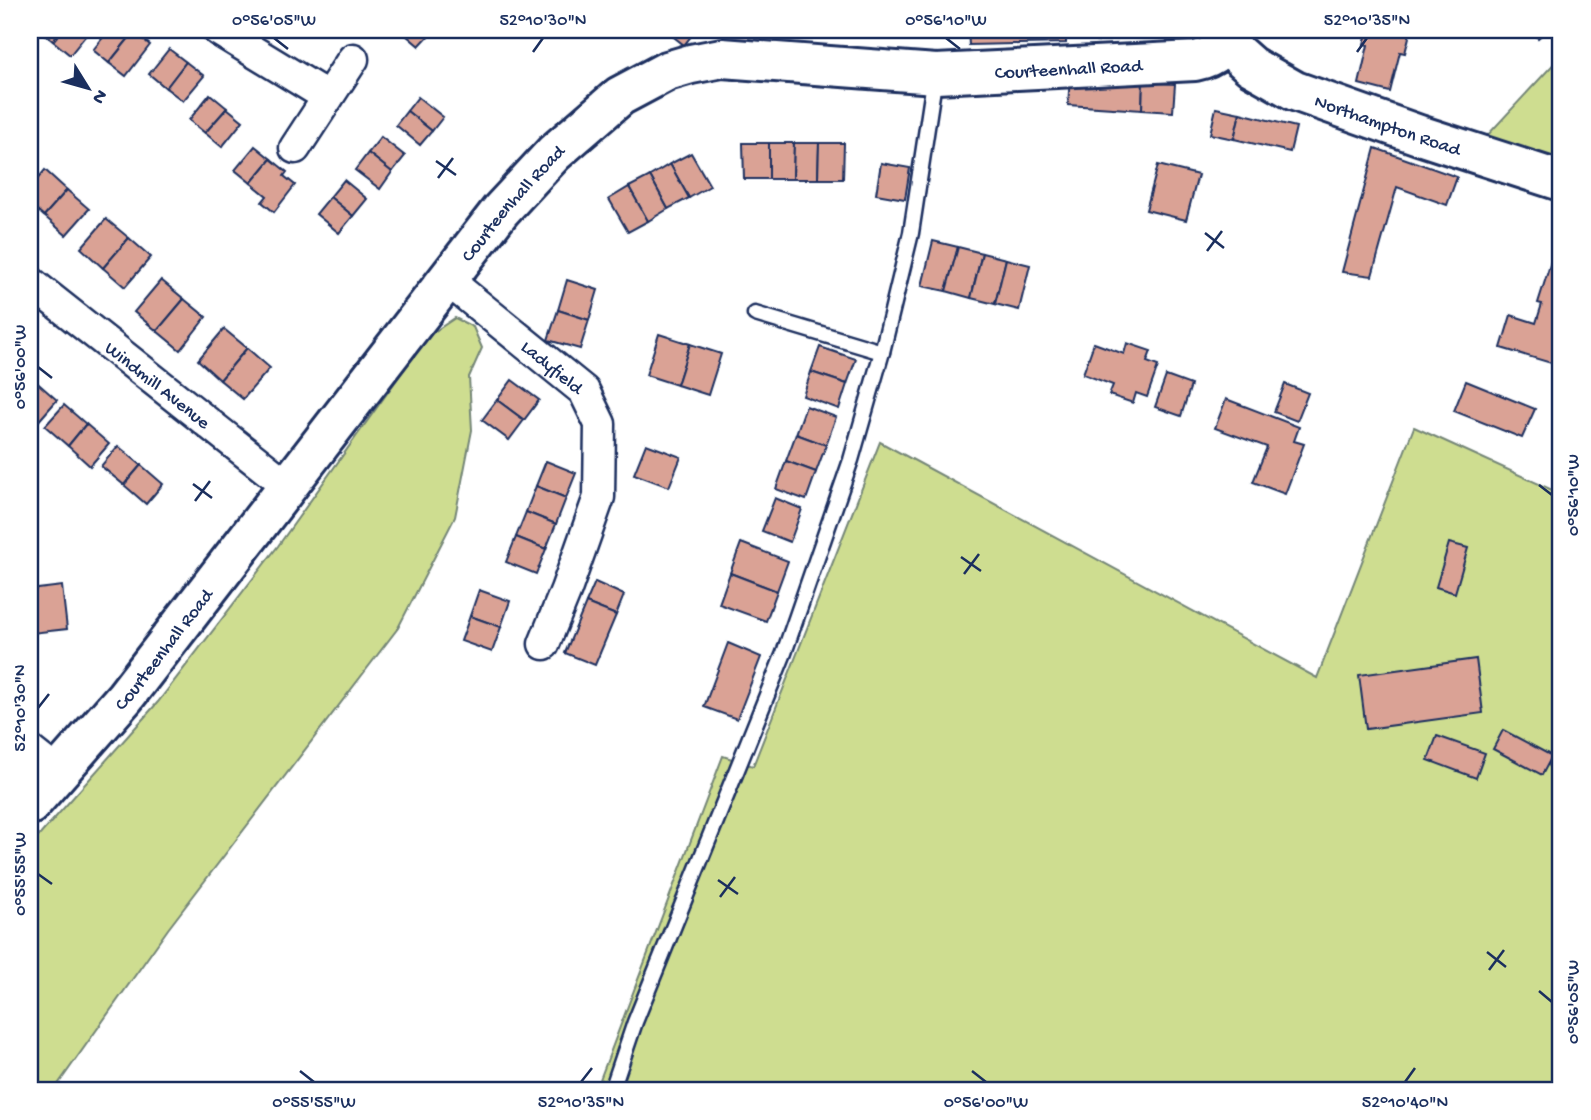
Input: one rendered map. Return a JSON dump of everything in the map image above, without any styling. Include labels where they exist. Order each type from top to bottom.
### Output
[{"type":"street","points":[[218,30],[328,97]]},
{"type":"street","name":"Courteenhall Road","points":[[30,805],[125,697],[501,210],[554,153],[620,96],[667,71],[722,58],[936,74],[1195,61],[1213,55],[1229,37]]},
{"type":"street","name":"Northampton Road","points":[[1229,37],[1251,66],[1295,91],[1561,181]]},
{"type":"street","points":[[295,148],[353,59]]},
{"type":"street","name":"Ladyfield","points":[[446,279],[584,391],[600,424],[599,497],[544,644]]},
{"type":"street","name":"Windmill Avenue","points":[[30,282],[289,487]]},
{"type":"street","points":[[30,751],[60,774]]},
{"type":"lane","points":[[612,1090],[635,1022],[784,653],[851,460],[882,352],[911,233],[936,74]]},
{"type":"lane","points":[[755,314],[882,352]]},
{"type":"shaded area","points":[[737,30],[1113,30],[729,40]]},
{"type":"green space","points":[[1561,56],[1561,160],[1485,138]]},
{"type":"green space","points":[[455,318],[473,327],[482,348],[469,377],[472,430],[455,517],[398,628],[168,929],[54,1090],[30,1090],[30,846],[158,702],[278,546],[428,336]]},
{"type":"green space","points":[[1414,427],[1561,494],[1561,1090],[596,1090],[723,756],[753,766],[880,442],[1317,678]]},
{"type":"building","points":[[39,30],[62,30],[53,41]]},
{"type":"building","points":[[62,30],[90,30],[70,55],[53,41]]},
{"type":"building","points":[[109,30],[134,32],[109,63],[93,50]]},
{"type":"building","points":[[400,30],[434,30],[419,46]]},
{"type":"building","points":[[665,30],[696,30],[684,45]]},
{"type":"building","points":[[968,30],[1066,30],[1066,43],[969,45]]},
{"type":"building","points":[[1368,30],[1405,30],[1410,33],[1405,53],[1400,52],[1390,92],[1359,84],[1368,45],[1364,44]]},
{"type":"building","points":[[1531,30],[1547,30],[1538,38]]},
{"type":"building","points":[[134,32],[150,45],[126,76],[109,63]]},
{"type":"building","points":[[169,49],[186,62],[166,88],[149,74]]},
{"type":"building","points":[[186,62],[204,76],[183,101],[166,88]]},
{"type":"building","points":[[1070,77],[1143,82],[1142,110],[1068,105]]},
{"type":"building","points":[[1143,82],[1175,84],[1173,112],[1142,110]]},
{"type":"building","points":[[210,94],[227,108],[205,133],[189,120]]},
{"type":"building","points":[[418,97],[443,117],[432,131],[407,111]]},
{"type":"building","points":[[227,108],[243,121],[222,147],[205,133]]},
{"type":"building","points":[[1216,108],[1240,113],[1234,139],[1210,134]]},
{"type":"building","points":[[407,111],[432,131],[420,145],[396,125]]},
{"type":"building","points":[[1240,113],[1296,127],[1290,152],[1234,139]]},
{"type":"building","points":[[381,137],[405,156],[392,172],[368,153]]},
{"type":"building","points":[[743,143],[769,143],[769,179],[744,179]]},
{"type":"building","points":[[769,143],[794,143],[793,179],[769,179]]},
{"type":"building","points":[[794,143],[819,143],[818,179],[793,179]]},
{"type":"building","points":[[819,143],[844,143],[843,179],[818,179]]},
{"type":"building","points":[[255,146],[271,159],[251,183],[235,170]]},
{"type":"building","points":[[1375,148],[1457,177],[1447,205],[1397,187],[1372,276],[1342,272]]},
{"type":"building","points":[[368,153],[392,172],[380,189],[355,170]]},
{"type":"building","points":[[691,153],[710,186],[689,198],[670,164]]},
{"type":"building","points":[[271,159],[287,172],[284,176],[295,185],[274,212],[262,202],[267,196],[251,183]]},
{"type":"building","points":[[881,163],[910,168],[905,199],[876,194]]},
{"type":"building","points":[[670,164],[689,198],[668,209],[650,176]]},
{"type":"building","points":[[1158,165],[1198,175],[1186,220],[1146,210]]},
{"type":"building","points":[[45,170],[67,190],[44,216],[30,204],[30,188]]},
{"type":"building","points":[[650,176],[668,209],[648,221],[629,187]]},
{"type":"building","points":[[344,180],[367,199],[353,216],[330,197]]},
{"type":"building","points":[[629,187],[648,221],[628,232],[609,199]]},
{"type":"building","points":[[67,190],[89,209],[66,235],[44,216]]},
{"type":"building","points":[[330,197],[353,216],[339,233],[316,214]]},
{"type":"building","points":[[106,219],[129,238],[103,268],[81,248]]},
{"type":"building","points":[[129,238],[151,257],[125,287],[103,268]]},
{"type":"building","points":[[933,241],[958,247],[946,291],[922,286]]},
{"type":"building","points":[[958,247],[982,253],[971,298],[946,291]]},
{"type":"building","points":[[1554,252],[1561,255],[1561,366],[1501,348],[1511,315],[1536,323],[1542,304],[1538,303]]},
{"type":"building","points":[[982,253],[1006,259],[995,304],[971,298]]},
{"type":"building","points":[[1006,259],[1030,265],[1019,310],[995,304]]},
{"type":"building","points":[[161,280],[184,299],[157,331],[134,312]]},
{"type":"building","points":[[567,280],[598,290],[589,320],[558,310]]},
{"type":"building","points":[[184,299],[206,317],[180,350],[157,331]]},
{"type":"building","points":[[558,310],[589,320],[580,349],[548,340]]},
{"type":"building","points":[[224,329],[247,348],[220,380],[198,360]]},
{"type":"building","points":[[659,334],[690,344],[677,385],[646,375]]},
{"type":"building","points":[[1094,343],[1124,354],[1127,343],[1151,351],[1147,362],[1158,366],[1147,397],[1136,393],[1133,403],[1109,395],[1113,385],[1083,374]]},
{"type":"building","points":[[690,344],[721,354],[708,395],[677,385]]},
{"type":"building","points":[[820,347],[856,359],[847,384],[811,372]]},
{"type":"building","points":[[247,348],[270,368],[243,399],[220,380]]},
{"type":"building","points":[[811,372],[847,384],[839,409],[803,396]]},
{"type":"building","points":[[1166,376],[1191,385],[1181,416],[1155,407]]},
{"type":"building","points":[[33,379],[57,400],[36,424],[30,419],[30,383]]},
{"type":"building","points":[[512,380],[539,400],[524,420],[497,400]]},
{"type":"building","points":[[1466,381],[1535,409],[1522,438],[1454,411]]},
{"type":"building","points":[[1285,384],[1308,393],[1297,421],[1274,412]]},
{"type":"building","points":[[1226,399],[1299,427],[1294,441],[1304,444],[1285,494],[1253,482],[1267,447],[1215,428]]},
{"type":"building","points":[[497,400],[524,420],[509,440],[482,420]]},
{"type":"building","points":[[64,405],[86,424],[68,446],[45,426]]},
{"type":"building","points":[[806,406],[836,417],[826,445],[796,434]]},
{"type":"building","points":[[86,424],[109,444],[90,466],[68,446]]},
{"type":"building","points":[[796,434],[826,445],[816,472],[786,461]]},
{"type":"building","points":[[646,444],[681,457],[669,487],[634,474]]},
{"type":"building","points":[[118,446],[141,465],[124,485],[101,466]]},
{"type":"building","points":[[546,461],[576,473],[566,498],[536,486]]},
{"type":"building","points":[[786,461],[816,472],[806,500],[776,489]]},
{"type":"building","points":[[141,465],[163,484],[146,504],[124,485]]},
{"type":"building","points":[[536,486],[566,498],[556,524],[526,512]]},
{"type":"building","points":[[775,498],[802,509],[790,542],[762,531]]},
{"type":"building","points":[[526,512],[556,524],[546,549],[516,537]]},
{"type":"building","points":[[516,537],[546,549],[536,574],[506,562]]},
{"type":"building","points":[[741,543],[788,561],[777,591],[730,573]]},
{"type":"building","points":[[1449,543],[1468,548],[1455,593],[1436,587]]},
{"type":"building","points":[[730,573],[777,591],[766,621],[719,604]]},
{"type":"building","points":[[595,582],[624,595],[616,615],[586,603]]},
{"type":"building","points":[[62,586],[67,629],[32,633],[30,590]]},
{"type":"building","points":[[479,590],[510,601],[501,627],[470,616]]},
{"type":"building","points":[[586,603],[616,615],[595,665],[565,653]]},
{"type":"building","points":[[470,616],[501,627],[492,652],[461,641]]},
{"type":"building","points":[[728,643],[761,657],[737,719],[704,707]]},
{"type":"building","points":[[1476,659],[1483,713],[1366,729],[1359,675]]},
{"type":"building","points":[[1503,730],[1552,756],[1542,775],[1493,749]]},
{"type":"building","points":[[1437,736],[1485,753],[1476,778],[1428,760]]}]
